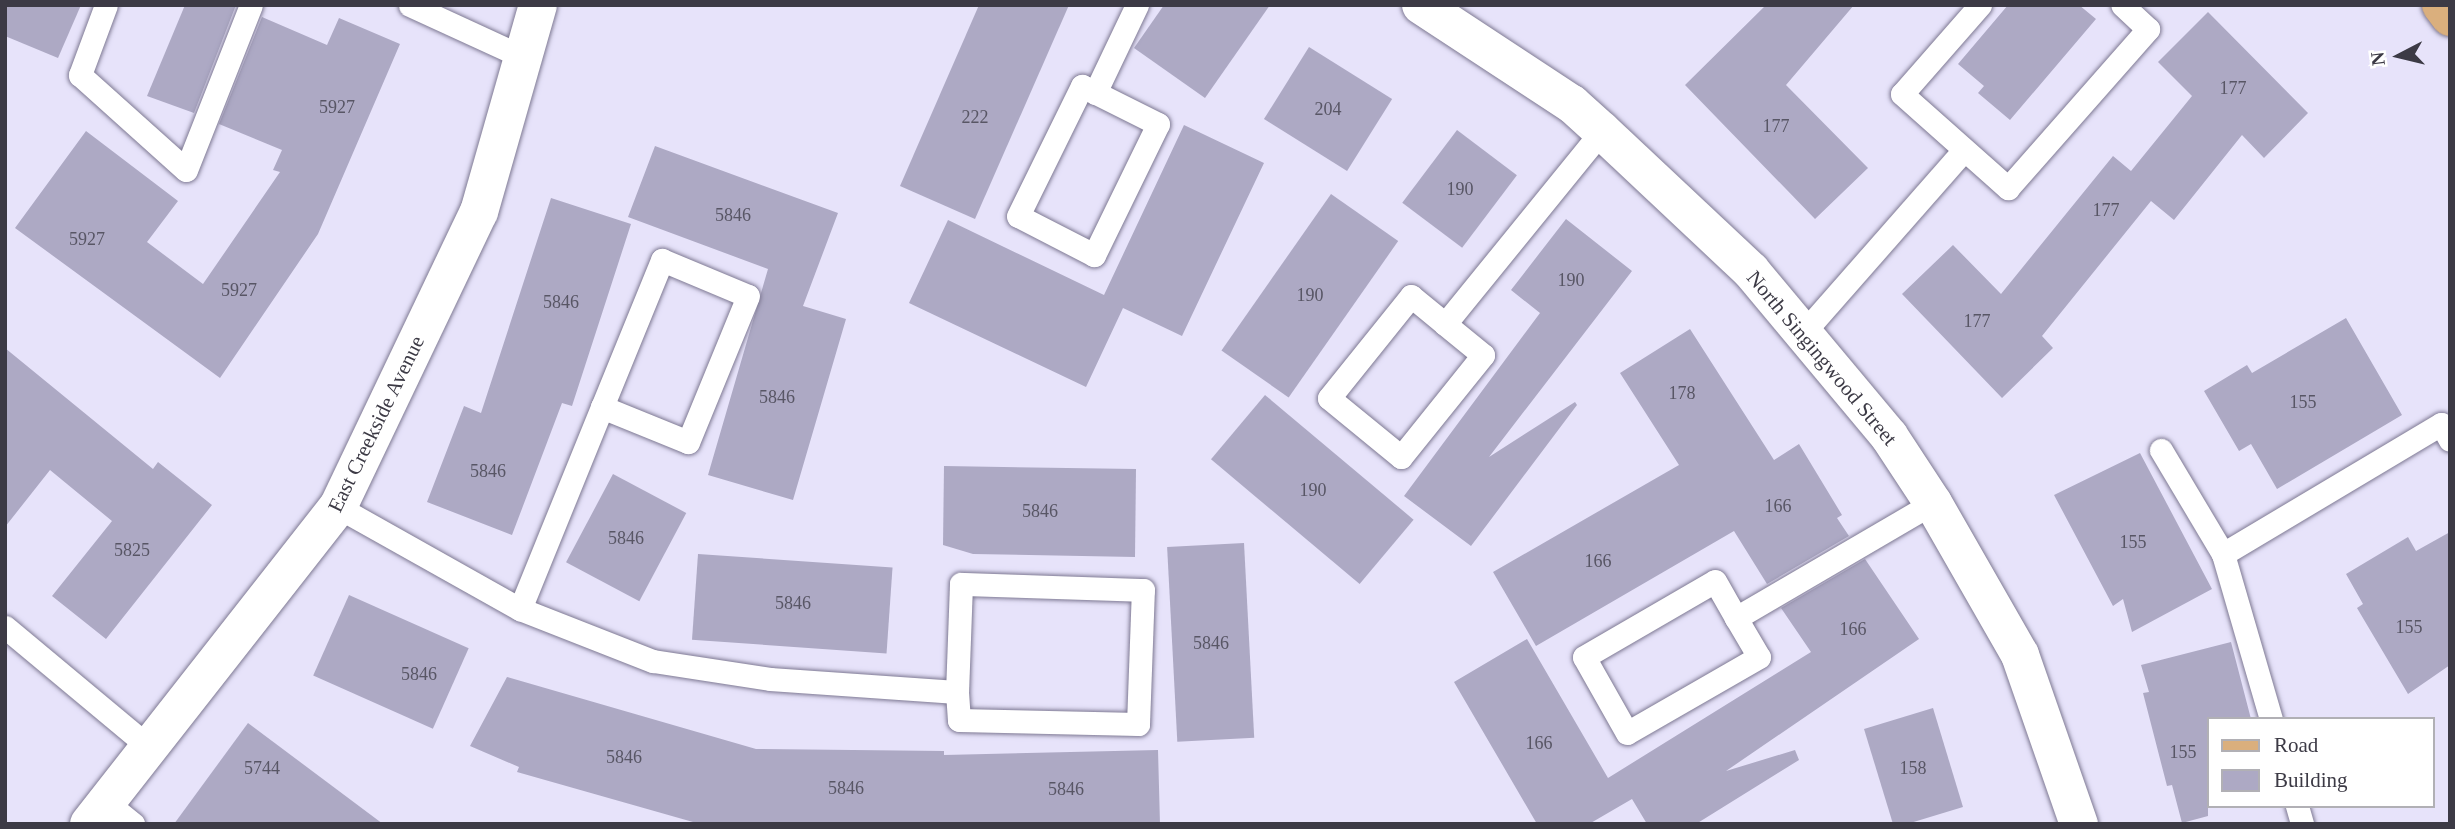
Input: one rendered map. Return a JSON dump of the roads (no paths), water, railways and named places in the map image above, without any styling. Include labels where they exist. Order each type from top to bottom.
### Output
[{"type":"main road","points":[[2441,5],[2450,18]]},
{"type":"street","name":"East Creekside Avenue","points":[[109,817],[149,747],[338,508],[479,212],[538,5]]},
{"type":"street","name":"North Singingwood Street","points":[[1422,5],[1572,104],[1602,131],[1751,271],[1804,331],[1889,436],[1933,503],[2020,655],[2079,824]]},
{"type":"lane","points":[[106,5],[80,75],[186,170],[251,5]]},
{"type":"lane","points":[[410,5],[523,57]]},
{"type":"lane","points":[[1095,93],[1138,5]]},
{"type":"lane","points":[[1980,5],[1902,94],[2008,188],[2148,29],[2122,5]]},
{"type":"lane","points":[[1082,86],[1095,93],[1158,124],[1094,255],[1018,216],[1082,86]]},
{"type":"lane","points":[[1445,324],[1602,131]]},
{"type":"lane","points":[[1804,331],[1964,150]]},
{"type":"lane","points":[[520,609],[602,407],[662,260],[748,296],[688,442],[602,407]]},
{"type":"lane","points":[[1411,296],[1445,324],[1483,355],[1401,457],[1329,398],[1411,296]]},
{"type":"lane","points":[[2223,554],[2441,424],[2450,440]]},
{"type":"lane","points":[[2161,450],[2223,554],[2270,717]]},
{"type":"lane","points":[[1736,618],[1933,503]]},
{"type":"lane","points":[[338,508],[520,609],[653,661],[770,679],[957,692]]},
{"type":"lane","points":[[1715,581],[1736,618],[1759,657],[1627,733],[1584,657],[1715,581]]},
{"type":"lane","points":[[961,584],[1143,590],[1138,724],[959,720],[957,692],[961,584]]},
{"type":"lane","points":[[5,627],[149,747]]}]
